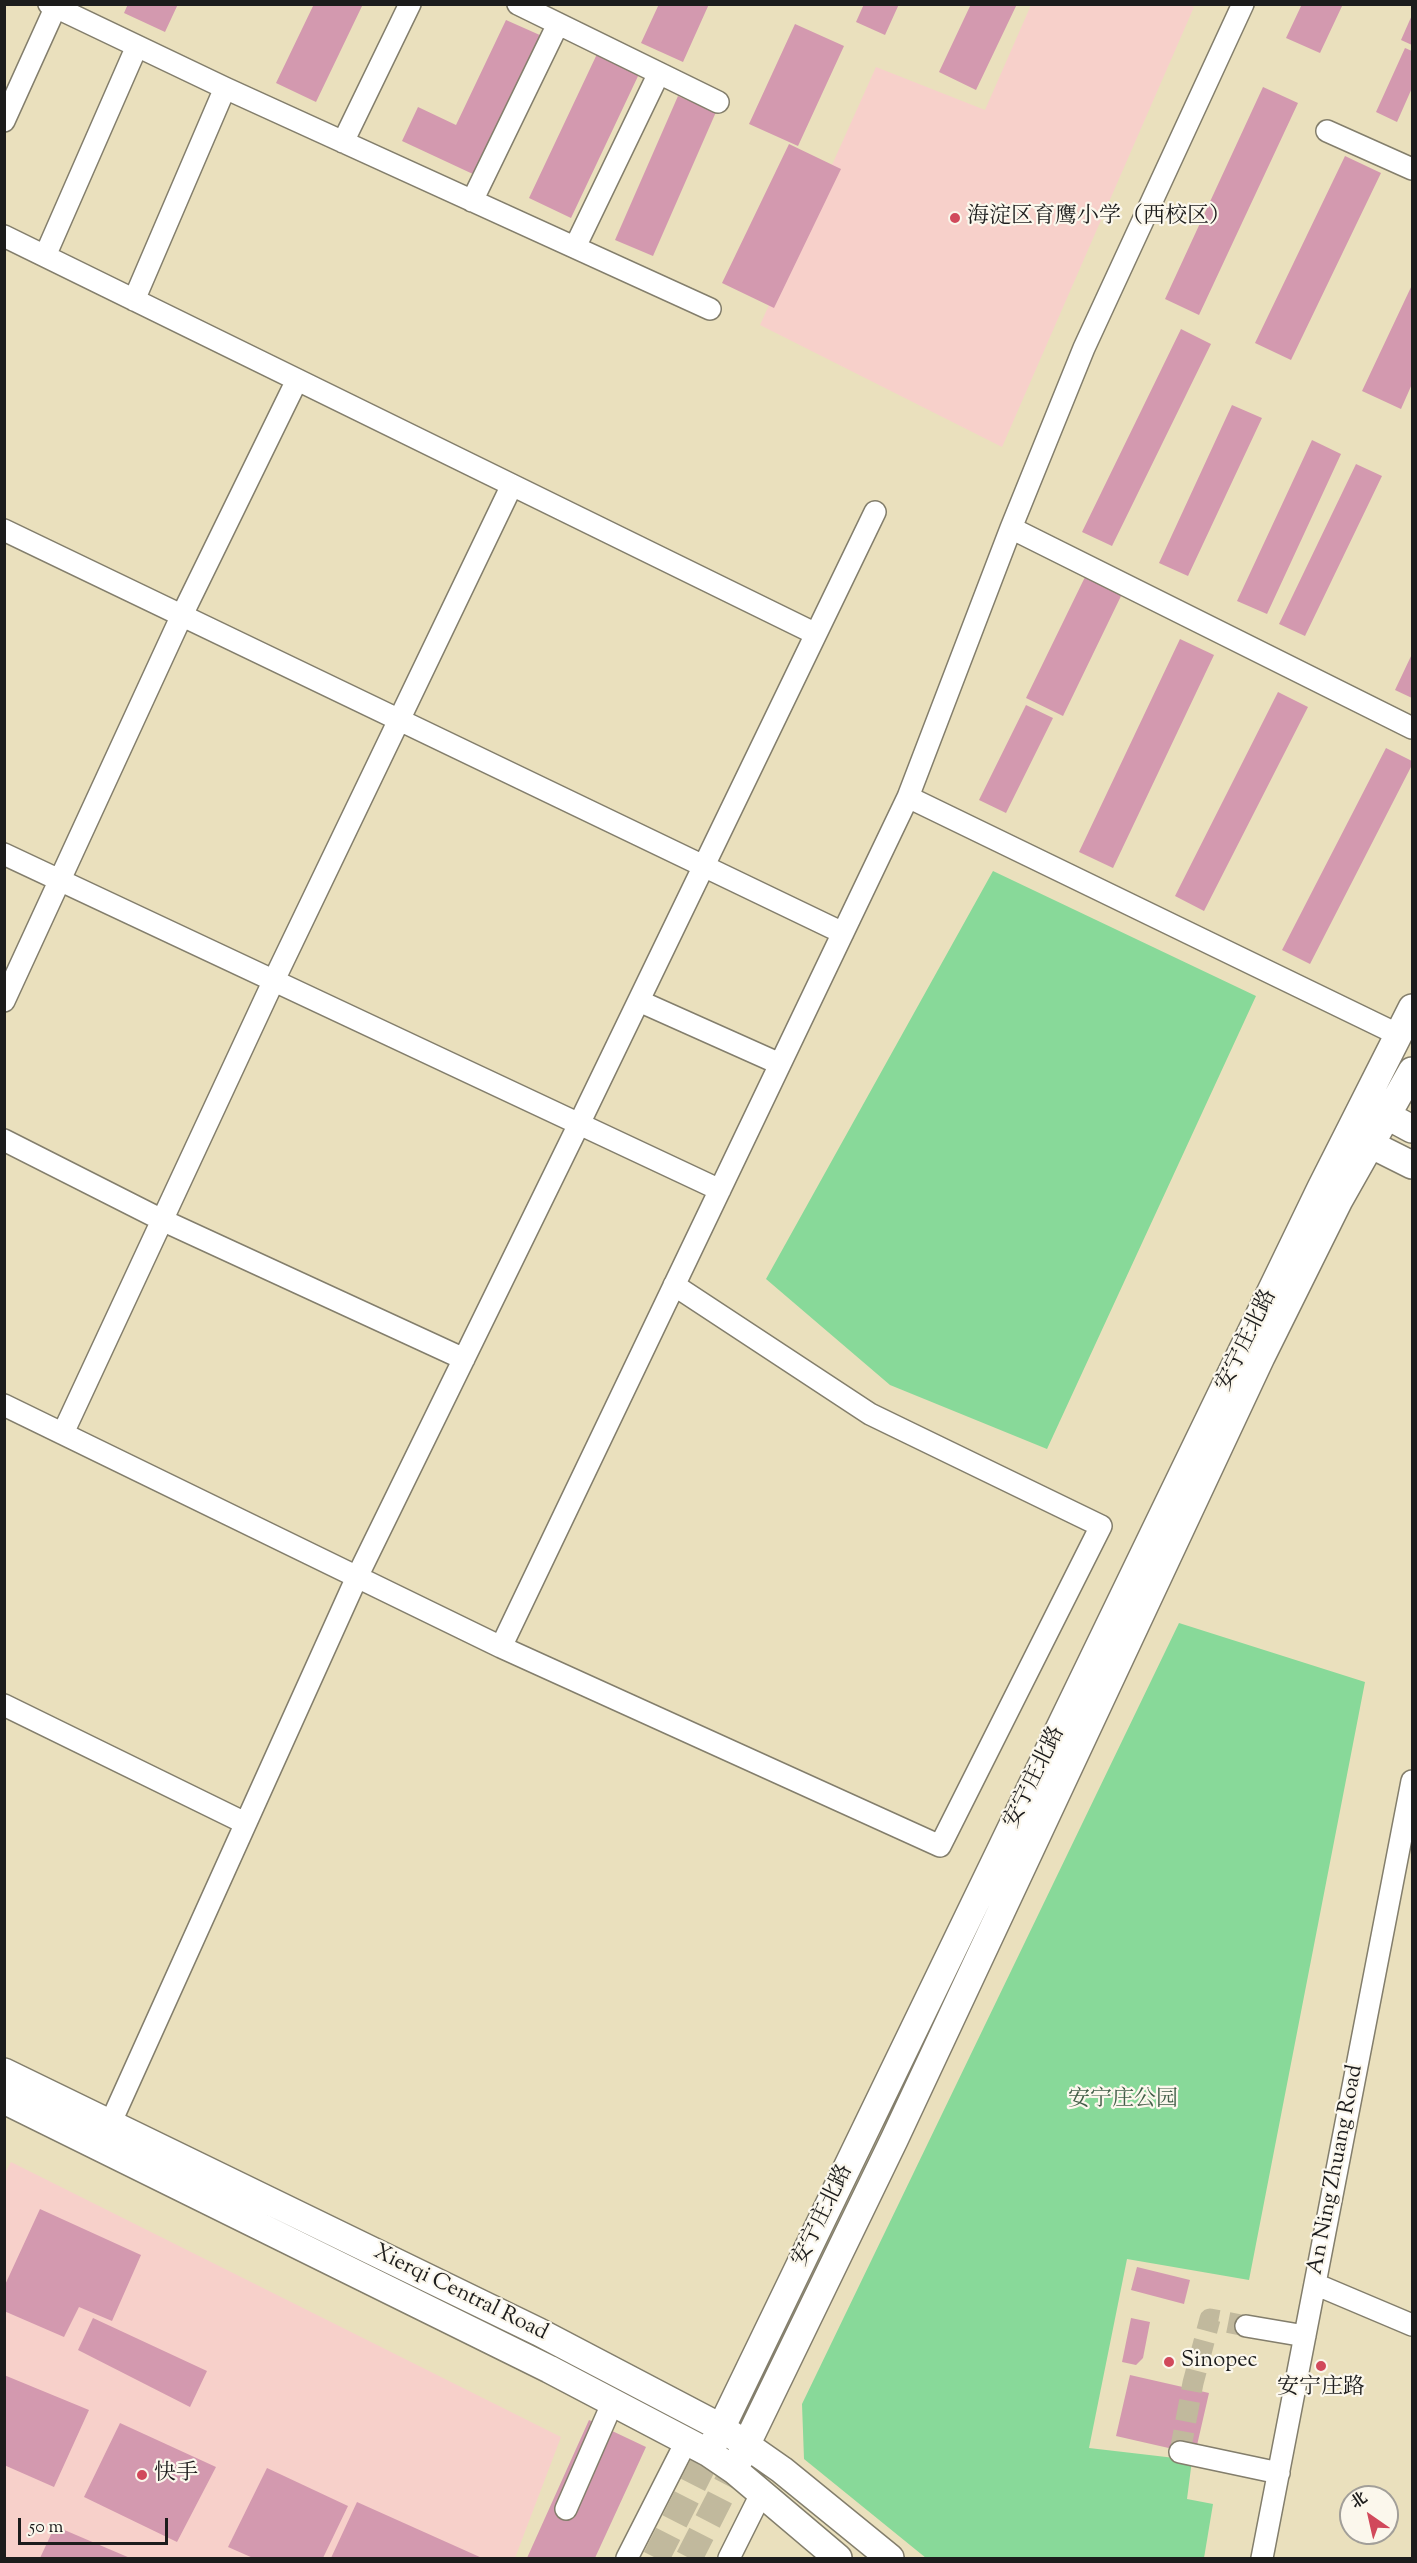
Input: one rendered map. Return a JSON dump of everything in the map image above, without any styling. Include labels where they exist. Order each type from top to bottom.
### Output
[{"type":"main road","points":[[1376,1110],[1399,1035],[1413,1008]]},
{"type":"main road","points":[[1376,1110],[1413,1071]]},
{"type":"main road","points":[[1376,1110],[1413,1129]]},
{"type":"main road","name":"安宁庄北路","points":[[698,2448],[722,2428],[1376,1110]]},
{"type":"main road","points":[[1360,1139],[1413,1165]]},
{"type":"main road","name":"安宁庄北路","points":[[734,2470],[894,2140],[1261,1357],[1339,1200],[1360,1139]]},
{"type":"main road","name":"Xierqi Central Road","points":[[4,2072],[539,2332],[722,2428],[782,2470],[890,2559]]},
{"type":"main road","name":"Xierqi Central Road","points":[[4,2100],[538,2363],[698,2448],[734,2470],[838,2559]]},
{"type":"street","points":[[343,142],[410,4]]},
{"type":"street","points":[[518,4],[718,102]]},
{"type":"street","points":[[501,1647],[908,797],[1011,528],[1084,348],[1243,4]]},
{"type":"street","points":[[4,121],[54,6],[225,88],[710,309]]},
{"type":"street","points":[[472,201],[558,24]]},
{"type":"street","points":[[45,256],[137,46]]},
{"type":"street","points":[[575,247],[659,73]]},
{"type":"street","points":[[134,300],[225,88]]},
{"type":"street","points":[[1327,131],[1413,169]]},
{"type":"street","points":[[4,236],[816,634]]},
{"type":"street","points":[[4,1001],[182,615],[297,380]]},
{"type":"street","points":[[63,1433],[274,981],[512,485]]},
{"type":"street","points":[[110,2124],[357,1577],[875,512]]},
{"type":"street","points":[[1011,528],[1413,728]]},
{"type":"street","points":[[4,530],[843,933]]},
{"type":"street","points":[[908,797],[1399,1035]]},
{"type":"street","points":[[4,854],[720,1190]]},
{"type":"street","points":[[639,1001],[780,1064]]},
{"type":"street","points":[[4,1140],[162,1220],[464,1359]]},
{"type":"street","points":[[4,1405],[501,1647],[940,1846],[1101,1526],[870,1414],[675,1285]]},
{"type":"street","points":[[4,1705],[245,1823]]},
{"type":"street","name":"An Ning Zhuang Road","points":[[1262,2559],[1413,1781]]},
{"type":"street","points":[[1315,2284],[1413,2325]]},
{"type":"street","points":[[1245,2326],[1305,2336]]},
{"type":"street","points":[[566,2509],[612,2404]]},
{"type":"street","points":[[627,2559],[698,2448]]},
{"type":"street","points":[[1180,2452],[1279,2473]]},
{"type":"street","points":[[729,2559],[761,2494]]},
{"type":"shaded area","name":"海淀区育鹰小学（西校区）","points":[[1186,4],[1194,7],[1002,447],[760,325],[876,67],[985,110],[1031,5]]},
{"type":"shaded area","points":[[11,2162],[561,2437],[515,2558],[5,2558],[4,2175]]},
{"type":"green space","points":[[993,871],[1256,996],[1047,1449],[890,1385],[766,1279]]},
{"type":"green space","name":"安宁庄公园","points":[[1179,1623],[1365,1682],[1249,2280],[1127,2259],[1089,2448],[1192,2460],[1187,2499],[1213,2504],[1204,2558],[926,2558],[804,2459],[802,2404]]},
{"type":"building","points":[[128,4],[178,4],[165,32],[124,13]]},
{"type":"building","points":[[314,4],[363,4],[316,102],[276,83]]},
{"type":"building","points":[[659,4],[709,4],[683,62],[641,43]]},
{"type":"building","points":[[864,4],[899,4],[885,35],[856,22]]},
{"type":"building","points":[[971,4],[1017,4],[976,90],[939,72]]},
{"type":"building","points":[[1302,4],[1343,4],[1320,53],[1286,38]]},
{"type":"building","points":[[1412,15],[1412,45],[1401,40]]},
{"type":"building","points":[[506,20],[542,36],[475,175],[402,141],[418,107],[456,125]]},
{"type":"building","points":[[795,24],[844,46],[798,146],[749,124]]},
{"type":"building","points":[[1405,48],[1412,51],[1412,88],[1397,122],[1376,112]]},
{"type":"building","points":[[597,54],[639,74],[571,218],[529,198]]},
{"type":"building","points":[[1263,87],[1298,103],[1199,315],[1165,299]]},
{"type":"building","points":[[678,96],[716,112],[653,256],[615,240]]},
{"type":"building","points":[[789,144],[841,169],[774,308],[722,283]]},
{"type":"building","points":[[1345,156],[1381,173],[1291,360],[1255,343]]},
{"type":"building","points":[[1412,285],[1412,384],[1401,409],[1362,391]]},
{"type":"building","points":[[1181,329],[1211,344],[1112,546],[1082,532]]},
{"type":"building","points":[[1232,405],[1262,418],[1188,576],[1159,563]]},
{"type":"building","points":[[1312,440],[1341,454],[1267,614],[1237,601]]},
{"type":"building","points":[[1356,464],[1382,476],[1305,636],[1279,624]]},
{"type":"building","points":[[1085,577],[1122,594],[1063,716],[1026,698]]},
{"type":"building","points":[[1180,639],[1214,655],[1113,868],[1079,852]]},
{"type":"building","points":[[1412,654],[1412,698],[1395,690]]},
{"type":"building","points":[[1278,692],[1308,707],[1204,911],[1175,896]]},
{"type":"building","points":[[1026,705],[1053,718],[1006,813],[979,800]]},
{"type":"building","points":[[1386,748],[1412,761],[1412,765],[1310,964],[1282,950]]},
{"type":"building","points":[[40,2209],[141,2255],[112,2321],[79,2307],[64,2337],[4,2311],[4,2287]]},
{"type":"building","points":[[1137,2267],[1190,2280],[1184,2304],[1131,2290]]},
{"type":"building","points":[[93,2318],[207,2371],[190,2407],[78,2350]]},
{"type":"building","points":[[1131,2318],[1150,2322],[1143,2358],[1136,2365],[1122,2362]]},
{"type":"building","points":[[4,2375],[89,2410],[54,2487],[4,2465]]},
{"type":"building","points":[[1130,2375],[1209,2393],[1195,2454],[1116,2436]]},
{"type":"building","points":[[589,2420],[646,2447],[595,2558],[527,2558]]},
{"type":"building","points":[[120,2423],[216,2467],[177,2542],[84,2497]]},
{"type":"building","points":[[267,2468],[348,2506],[323,2558],[253,2558],[228,2547]]},
{"type":"building","points":[[357,2502],[482,2558],[331,2558]]},
{"type":"building","points":[[55,2526],[130,2558],[40,2558]]},
{"type":"tunnel","points":[[1180,2452],[1193,2383],[1210,2319],[1246,2326]]},
{"type":"tunnel","points":[[656,2558],[709,2453]]},
{"type":"tunnel","points":[[689,2558],[734,2470]]},
{"type":"place","name":"海淀区育鹰小学（西校区）","points":[[955,218]]},
{"type":"place","name":"Sinopec","points":[[1169,2362]]},
{"type":"place","name":"安宁庄路","points":[[1321,2366]]},
{"type":"place","name":"快手","points":[[142,2475]]}]
